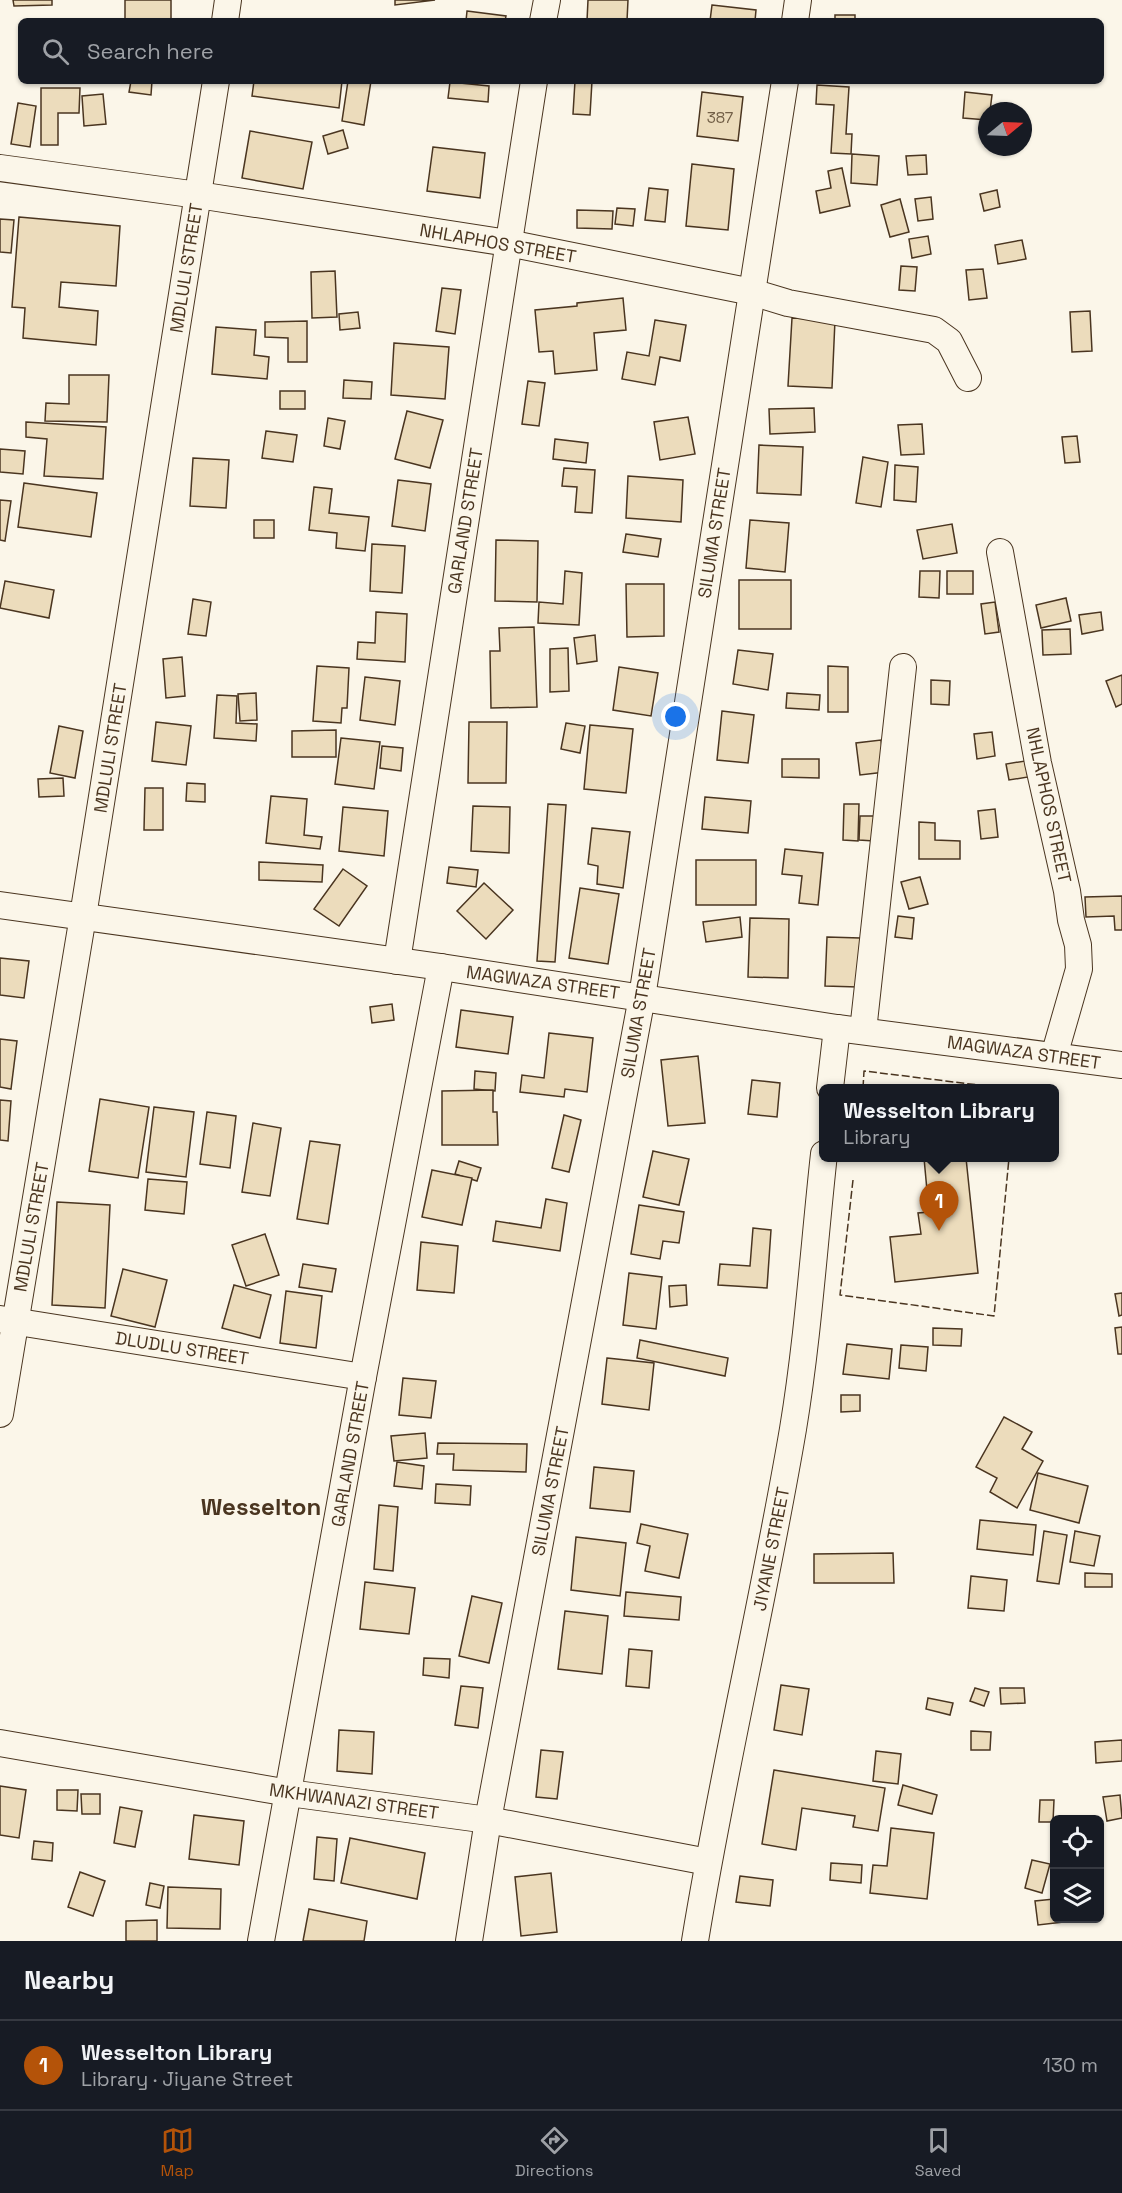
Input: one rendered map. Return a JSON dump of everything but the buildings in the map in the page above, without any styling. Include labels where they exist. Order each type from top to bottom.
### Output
[{"type":"street","points":[[225,18],[228,0]]},
{"type":"street","points":[[544,18],[547,0]]},
{"type":"street","points":[[795,18],[798,0]]},
{"type":"street","name":"MDLULI STREET","points":[[0,1414],[7,1320],[83,916],[216,84]]},
{"type":"street","name":"GARLAND STREET","points":[[397,961],[534,84]]},
{"type":"street","name":"SILUMA STREET","points":[[469,1941],[488,1820],[642,997],[785,84]]},
{"type":"street","name":"NHLAPHOS STREET","points":[[0,168],[198,195],[508,243],[752,292],[788,303],[934,330],[949,341],[968,378]]},
{"type":"street","name":"NHLAPHOS STREET","points":[[1000,552],[1038,763],[1078,945],[1079,969],[1054,1056]]},
{"type":"street","points":[[863,1031],[903,667]]},
{"type":"street","name":"MAGWAZA STREET","points":[[0,905],[441,967],[837,1028],[1122,1065]]},
{"type":"street","name":"GARLAND STREET","points":[[261,1941],[363,1377],[441,967]]},
{"type":"street","points":[[831,1084],[837,1028]]},
{"type":"street","name":"JIYANE STREET","points":[[695,1941],[708,1862],[774,1538],[793,1426],[823,1162]]},
{"type":"street","name":"DLUDLU STREET","points":[[7,1320],[363,1377]]},
{"type":"street","name":"MKHWANAZI STREET","points":[[0,1743],[289,1793],[488,1820],[708,1862]]},
{"type":"fence","points":[[863,1084],[864,1071],[970,1084]]},
{"type":"fence","points":[[853,1180],[840,1295],[994,1316],[1009,1162]]},
{"type":"place","name":"Wesselton Library","points":[[939,1231]]},
{"type":"district","name":"Wesselton","points":[[261,1506]]}]
